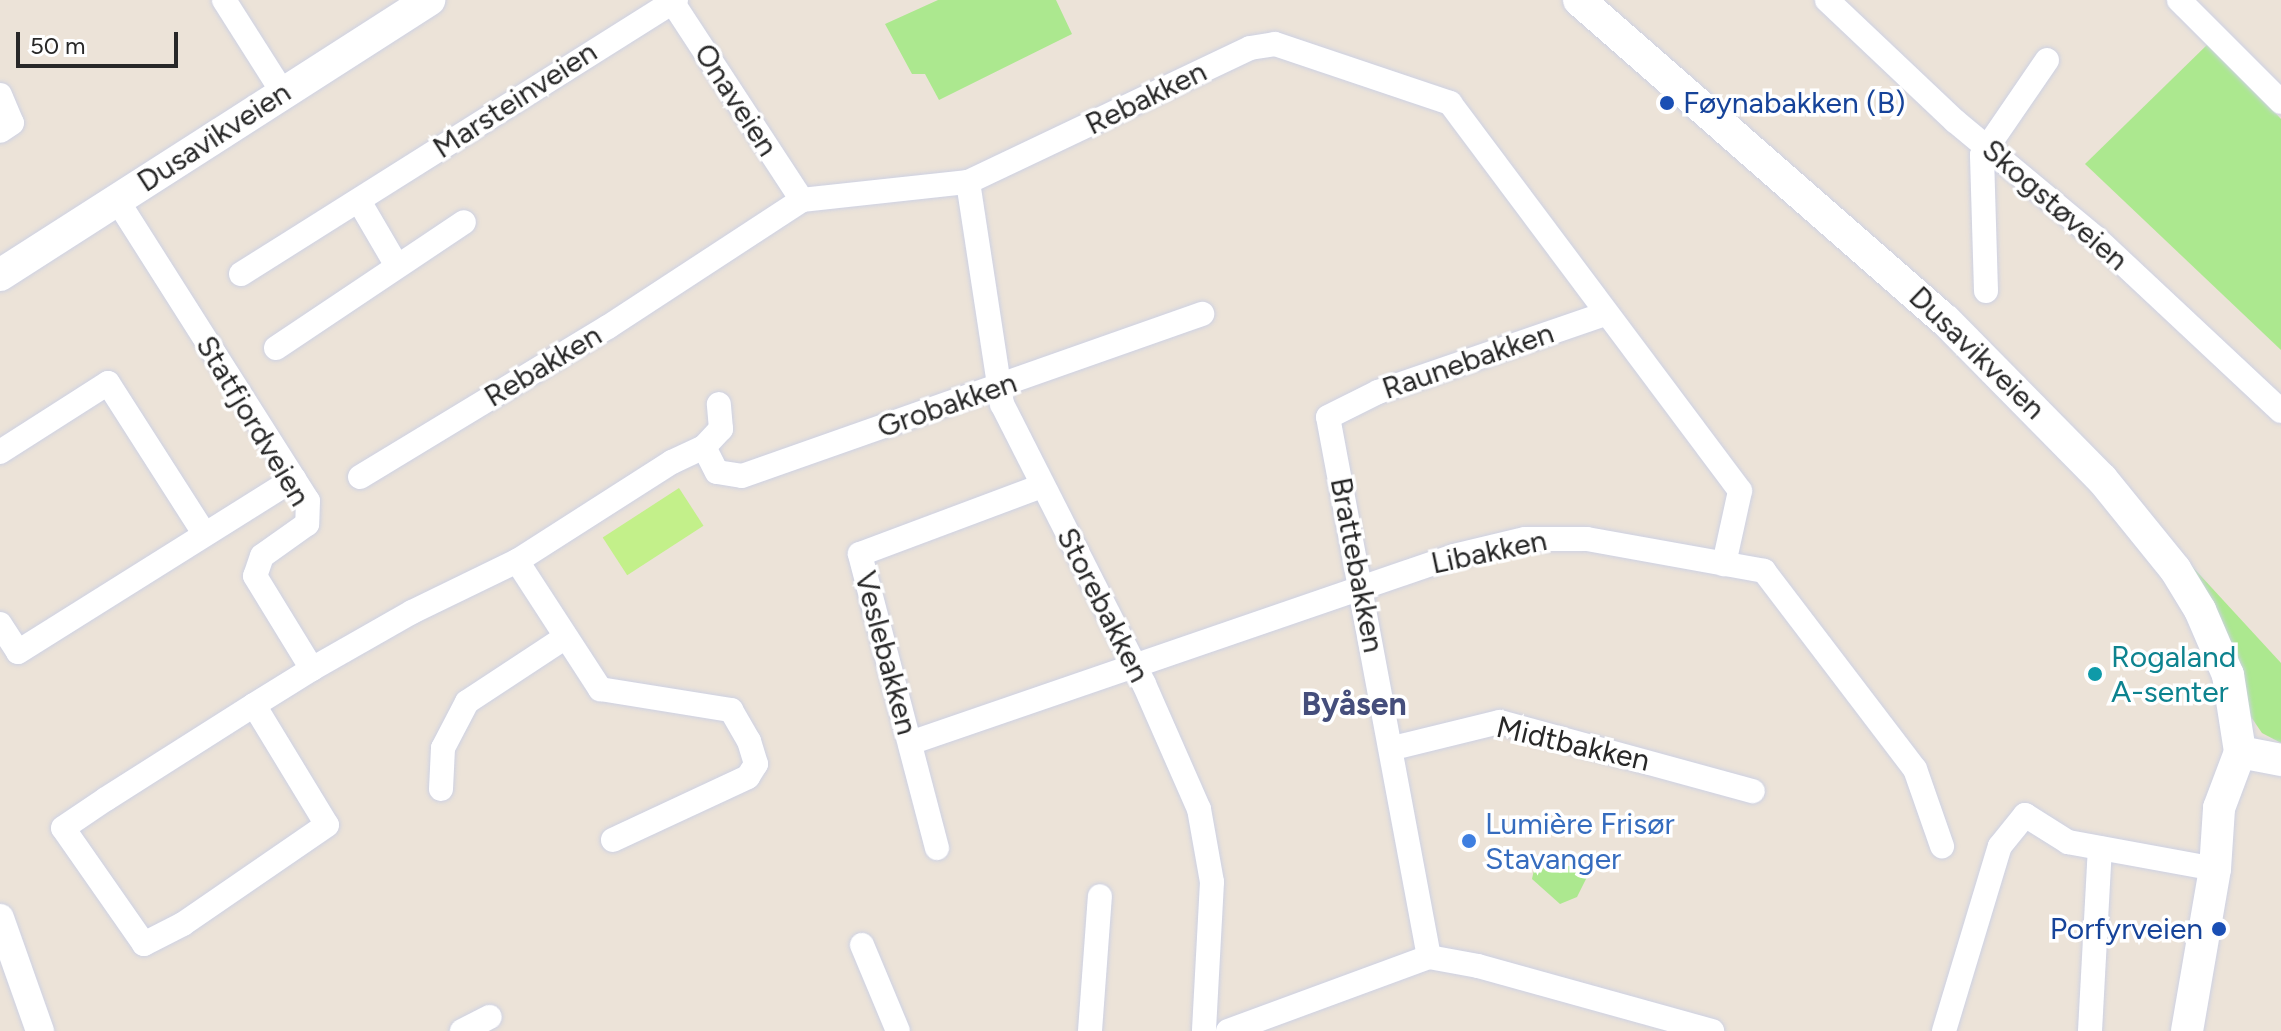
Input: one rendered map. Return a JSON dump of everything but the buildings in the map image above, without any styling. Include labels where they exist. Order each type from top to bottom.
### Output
[{"type":"main road","name":"Dusavikveien","points":[[0,275],[429,0]]},
{"type":"main road","name":"Dusavikveien","points":[[1579,0],[1945,320],[2102,479],[2175,569],[2200,610],[2228,675],[2240,752],[2232,811],[2215,869],[2190,1030]]},
{"type":"main road","points":[[2240,752],[2281,760]]},
{"type":"street","points":[[224,0],[283,93]]},
{"type":"street","name":"Skogstøveien","points":[[1827,0],[1986,145],[2096,238],[2281,411]]},
{"type":"street","points":[[2179,0],[2281,102]]},
{"type":"street","name":"Onaveien","points":[[673,1],[802,200]]},
{"type":"street","name":"Marsteinveien","points":[[241,274],[359,201],[499,107],[673,1]]},
{"type":"street","name":"Rebakken","points":[[360,477],[608,327],[802,200],[968,182],[1250,48],[1291,47],[1450,103],[1560,245],[1604,314],[1740,491],[1724,564]]},
{"type":"street","points":[[1986,291],[1981,168],[1986,145],[2047,60]]},
{"type":"street","points":[[0,95],[12,123],[0,131]]},
{"type":"street","name":"Storebakken","points":[[968,182],[998,388],[1042,486],[1188,778],[1205,834],[1212,882],[1204,1031]]},
{"type":"street","name":"Statfjordveien","points":[[117,200],[294,479],[310,515],[300,532],[262,556],[255,576],[312,669]]},
{"type":"street","points":[[359,201],[397,266]]},
{"type":"street","points":[[276,348],[464,222]]},
{"type":"street","name":"Grobakken","points":[[704,447],[717,472],[742,476],[1202,314]]},
{"type":"street","name":"Raunebakken","points":[[1334,411],[1604,314]]},
{"type":"street","points":[[0,452],[108,383],[204,533]]},
{"type":"street","points":[[254,705],[327,825],[176,929],[144,944],[63,828],[254,705],[312,669],[412,612],[517,561],[672,462],[704,447],[721,429],[719,404]]},
{"type":"street","name":"Brattebakken","points":[[1334,411],[1328,421],[1393,748],[1429,957]]},
{"type":"street","points":[[0,624],[9,659],[204,533],[294,479]]},
{"type":"street","name":"Veslebakken","points":[[937,848],[860,554],[1042,486]]},
{"type":"street","name":"Libakken","points":[[910,743],[1361,587],[1492,545],[1554,536],[1764,571],[1782,590],[1915,769],[1942,846]]},
{"type":"street","points":[[517,561],[564,638],[607,693],[731,710],[742,721],[756,764],[748,777],[613,840]]},
{"type":"street","points":[[441,789],[443,748],[467,702],[564,638]]},
{"type":"street","name":"Midtbakken","points":[[1393,748],[1500,722],[1753,791]]},
{"type":"street","points":[[1944,1031],[2000,846],[2012,825],[2030,815],[2068,842],[2215,869]]},
{"type":"street","points":[[2090,1031],[2100,848]]},
{"type":"street","points":[[1090,1031],[1100,896]]},
{"type":"street","points":[[0,918],[40,1031]]},
{"type":"street","points":[[862,945],[898,1031]]},
{"type":"street","points":[[1228,1031],[1429,957],[1492,969],[1712,1031]]},
{"type":"street","points":[[462,1031],[490,1017]]},
{"type":"green space","points":[[938,0],[1056,0],[1072,34],[939,100],[925,74],[912,74],[885,24]]},
{"type":"green space","points":[[2210,42],[2281,119],[2281,350],[2085,164]]},
{"type":"green space","points":[[679,488],[704,526],[627,575],[603,538]]},
{"type":"green space","points":[[2165,537],[2281,663],[2281,743],[2262,733],[2249,714]]},
{"type":"green space","points":[[1547,861],[1590,871],[1577,897],[1560,904],[1532,879],[1535,865]]},
{"type":"place","name":"Føynabakken (B)","points":[[1667,103]]},
{"type":"place","name":"Rogaland A-senter","points":[[2095,674]]},
{"type":"place","name":"Lumière Frisør Stavanger","points":[[1469,841]]},
{"type":"place","name":"Porfyrveien","points":[[2219,929]]},
{"type":"district","name":"Byåsen","points":[[1354,704]]}]
